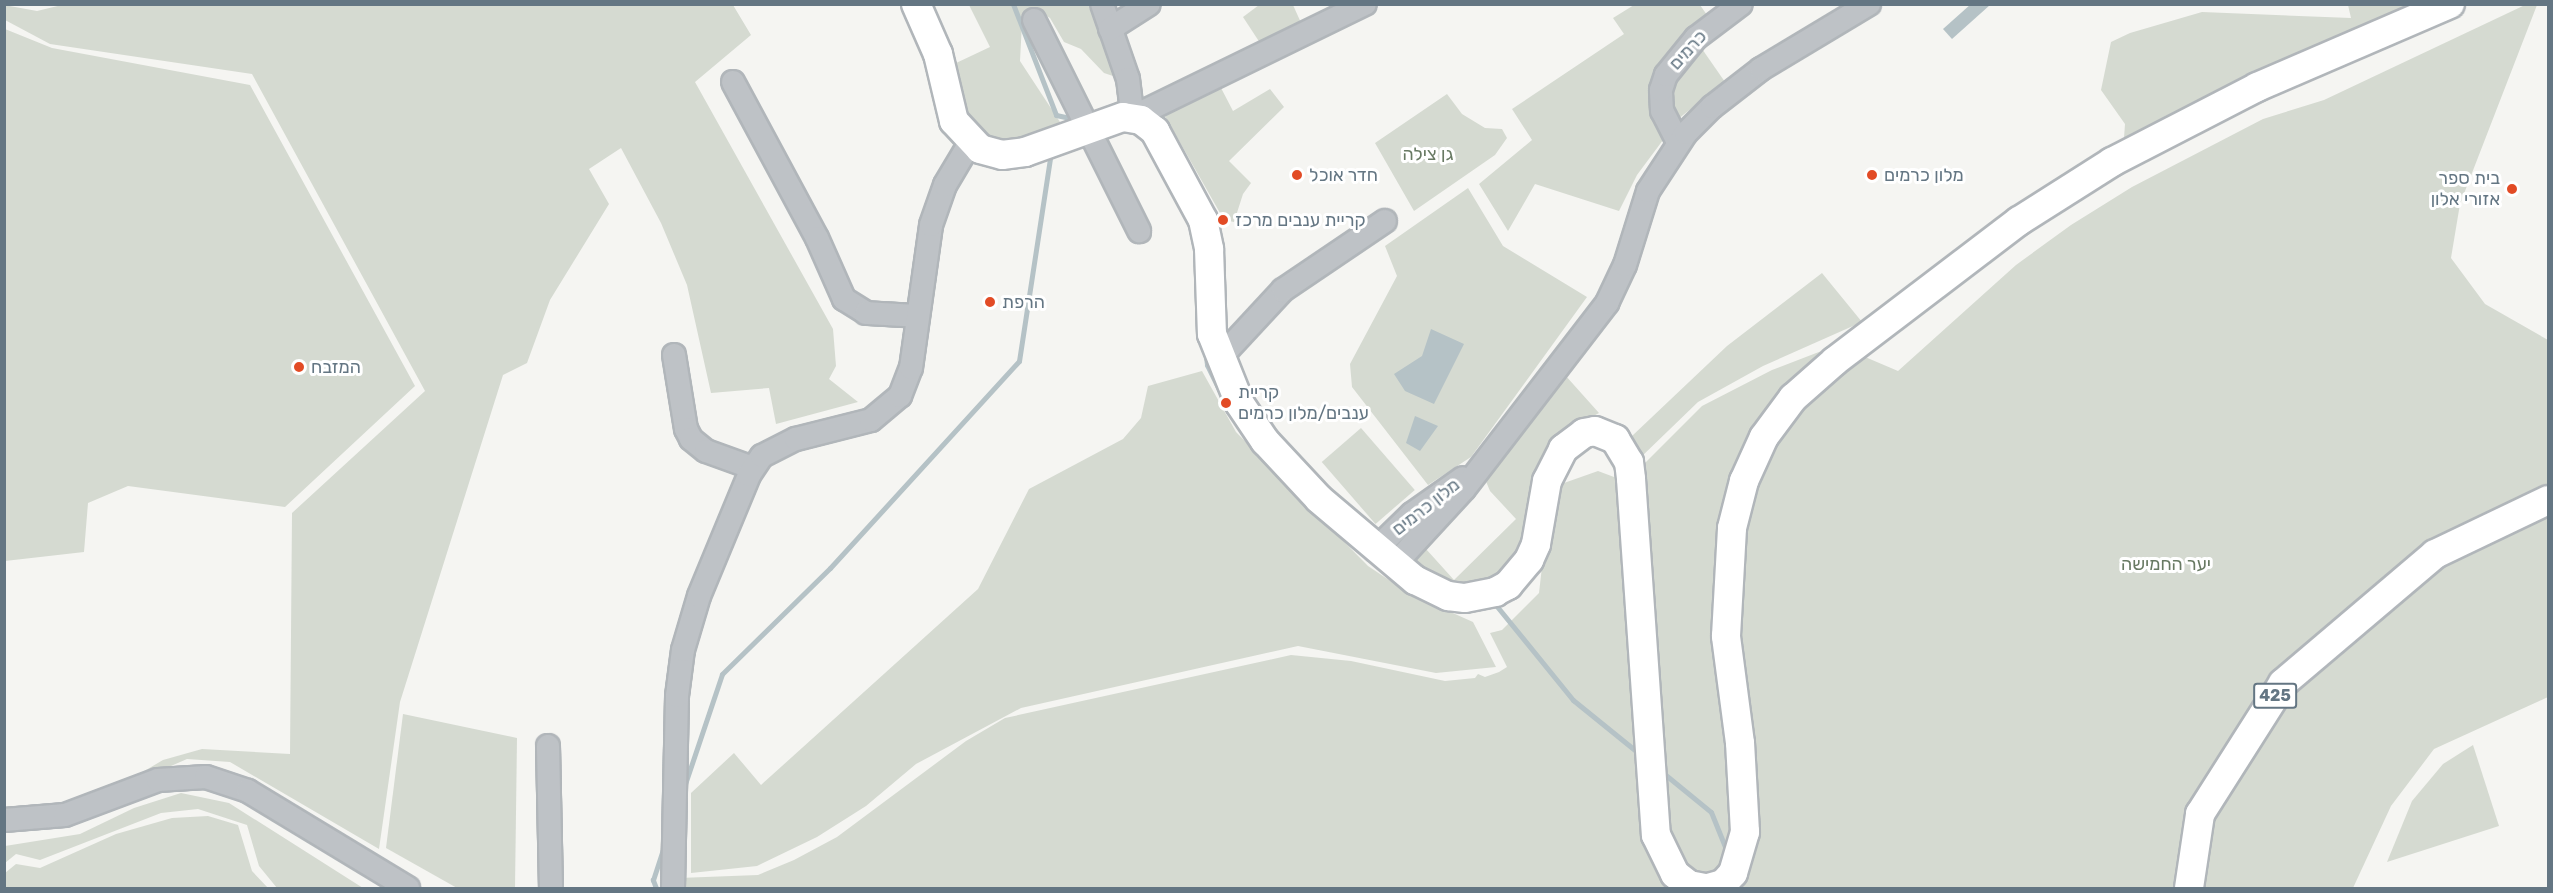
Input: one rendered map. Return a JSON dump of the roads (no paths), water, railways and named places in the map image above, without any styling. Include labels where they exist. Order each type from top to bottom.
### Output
[{"type":"main road","points":[[916,4],[938,54],[954,121],[970,143],[991,153],[1014,154],[1111,119],[1133,117],[1148,124],[1160,138],[1203,220],[1209,249],[1209,319],[1219,358],[1240,404],[1265,441],[1319,499],[1384,557],[1415,580],[1448,596],[1465,598],[1495,592],[1508,585],[1529,560],[1536,544],[1547,481],[1563,449],[1578,436],[1595,431],[1615,439],[1629,462],[1631,479],[1656,835],[1675,874],[1689,885],[1707,888],[1723,884],[1733,873],[1744,841],[1742,769],[1726,636],[1732,528],[1748,472],[1764,437],[1793,398],[1835,361],[2019,221],[2112,162],[2257,87],[2450,4]]},
{"type":"main road","name":"425","points":[[2189,888],[2199,814],[2283,683],[2435,554],[2548,500]]},
{"type":"street","points":[[1102,4],[1128,78],[1133,117],[1365,4]]},
{"type":"street","points":[[1110,29],[1149,4]]},
{"type":"street","name":"כרמים","points":[[1678,142],[1662,111],[1661,90],[1666,75],[1696,39],[1741,4]]},
{"type":"street","name":"מלון כרמים","points":[[1384,557],[1480,468],[1607,303],[1624,265],[1648,191],[1678,142],[1712,106],[1761,69],[1869,4]]},
{"type":"street","points":[[1034,20],[1139,231]]},
{"type":"street","points":[[732,82],[817,238],[844,299],[866,313],[918,316]]},
{"type":"street","points":[[674,888],[676,707],[683,650],[699,596],[753,468],[762,456],[784,443],[861,424],[887,410],[908,378],[931,225],[945,185],[970,143]]},
{"type":"street","points":[[1219,358],[1283,290],[1385,221]]},
{"type":"street","points":[[674,355],[686,429],[691,439],[706,451],[753,468]]},
{"type":"street","points":[[548,746],[551,888]]},
{"type":"street","points":[[4,820],[65,815],[158,780],[206,777],[248,791],[408,888]]},
{"type":"waterway","points":[[1013,4],[1056,115],[1075,119]]},
{"type":"waterway","points":[[684,787],[722,674],[830,568],[1019,361],[1051,153]]},
{"type":"waterway","points":[[1205,350],[1207,365],[1221,394]]},
{"type":"waterway","points":[[1495,604],[1573,700],[1641,755]]},
{"type":"waterway","points":[[1662,772],[1711,812],[1728,854]]},
{"type":"waterway","points":[[656,888],[653,880],[664,847]]},
{"type":"place","name":"חדר אוכל","points":[[1297,175]]},
{"type":"place","name":"מלון כרמים","points":[[1872,175]]},
{"type":"place","name":"בית ספר אזורי אלון","points":[[2512,189]]},
{"type":"place","name":"קריית ענבים מרכז","points":[[1223,220]]},
{"type":"place","name":"הרפת","points":[[990,302]]},
{"type":"place","name":"המזבח","points":[[299,367]]},
{"type":"place","name":"קריית ענבים/מלון כרמים","points":[[1226,403]]},
{"type":"park label","name":"גן צילה","points":[[1428,154]]},
{"type":"park label","name":"יער החמישה","points":[[2166,564]]}]
